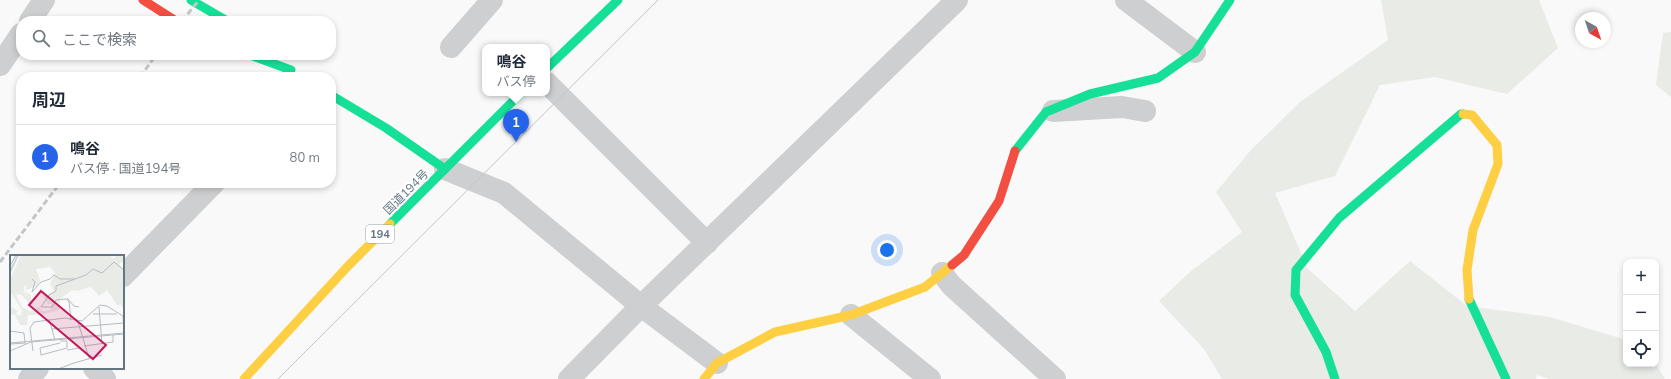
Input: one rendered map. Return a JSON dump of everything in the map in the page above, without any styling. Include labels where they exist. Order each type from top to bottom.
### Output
[{"type":"main road","points":[[143,0],[168,16]]},
{"type":"main road","points":[[191,0],[218,16]]},
{"type":"main road","points":[[550,65],[618,0]]},
{"type":"main road","points":[[710,371],[775,332],[851,315],[925,287],[964,255],[999,201],[1016,148],[1046,112],[1090,94],[1158,78],[1195,52],[1230,0]]},
{"type":"main road","points":[[263,60],[294,72]]},
{"type":"main road","points":[[278,60],[294,72]]},
{"type":"main road","name":"国道194号","points":[[244,379],[349,265],[518,96]]},
{"type":"main road","points":[[336,98],[386,128],[445,169]]},
{"type":"main road","points":[[1335,379],[1326,352],[1295,295],[1296,270],[1339,218],[1461,114],[1472,115],[1497,145],[1498,164],[1473,230],[1467,270],[1469,300],[1506,379]]},
{"type":"street","points":[[33,16],[44,0]]},
{"type":"street","points":[[451,47],[492,0]]},
{"type":"street","points":[[569,379],[641,306],[957,0]]},
{"type":"street","points":[[1126,0],[1195,52]]},
{"type":"street","points":[[0,65],[16,41]]},
{"type":"street","points":[[550,86],[707,243]]},
{"type":"street","points":[[1046,112],[1122,107],[1145,111]]},
{"type":"street","points":[[445,169],[504,193],[641,306],[710,371]]},
{"type":"street","points":[[124,275],[209,188]]},
{"type":"street","points":[[942,273],[951,285],[1056,379]]},
{"type":"street","points":[[851,315],[930,379]]},
{"type":"street","points":[[29,379],[37,369]]},
{"type":"street","points":[[95,369],[105,379]]},
{"type":"shaded area","points":[[1381,0],[1539,0],[1558,48],[1507,94],[1435,77],[1380,85],[1335,176],[1275,193],[1308,269],[1355,311],[1410,261],[1467,306],[1550,317],[1623,339],[1623,367],[1658,367],[1665,379],[1549,379],[1537,375],[1536,379],[1222,379],[1204,349],[1159,301],[1190,272],[1242,232],[1216,192],[1251,150],[1300,102],[1388,40]]},
{"type":"shaded area","points":[[1671,32],[1671,97],[1656,85],[1663,33]]},
{"type":"tram line","points":[[278,379],[658,0]]},
{"type":"railway","points":[[186,16],[199,0]]},
{"type":"railway","points":[[144,72],[152,60]]},
{"type":"railway","points":[[0,262],[56,188]]},
{"type":"traffic: fast","points":[[191,0],[218,16]]},
{"type":"traffic: fast","points":[[550,65],[618,0]]},
{"type":"traffic: fast","points":[[1015,151],[1046,112],[1090,94],[1158,78],[1195,52],[1230,0]]},
{"type":"traffic: fast","points":[[264,60],[291,70]]},
{"type":"traffic: fast","points":[[390,224],[518,96]]},
{"type":"traffic: fast","points":[[336,98],[386,128],[445,169]]},
{"type":"traffic: fast","points":[[1335,379],[1326,352],[1295,295],[1296,270],[1339,218],[1461,114],[1463,114]]},
{"type":"traffic: fast","points":[[1469,299],[1506,379]]},
{"type":"traffic: slow","points":[[1463,114],[1472,115],[1497,145],[1498,164],[1473,230],[1467,270],[1469,299]]},
{"type":"traffic: slow","points":[[244,379],[349,265],[390,224]]},
{"type":"traffic: slow","points":[[704,379],[717,363],[775,332],[851,315],[925,287],[952,265]]},
{"type":"traffic: jam","points":[[143,0],[168,16]]},
{"type":"traffic: jam","points":[[952,265],[964,255],[999,201],[1015,151]]},
{"type":"place","name":"鳴谷","points":[[516,142]]}]
